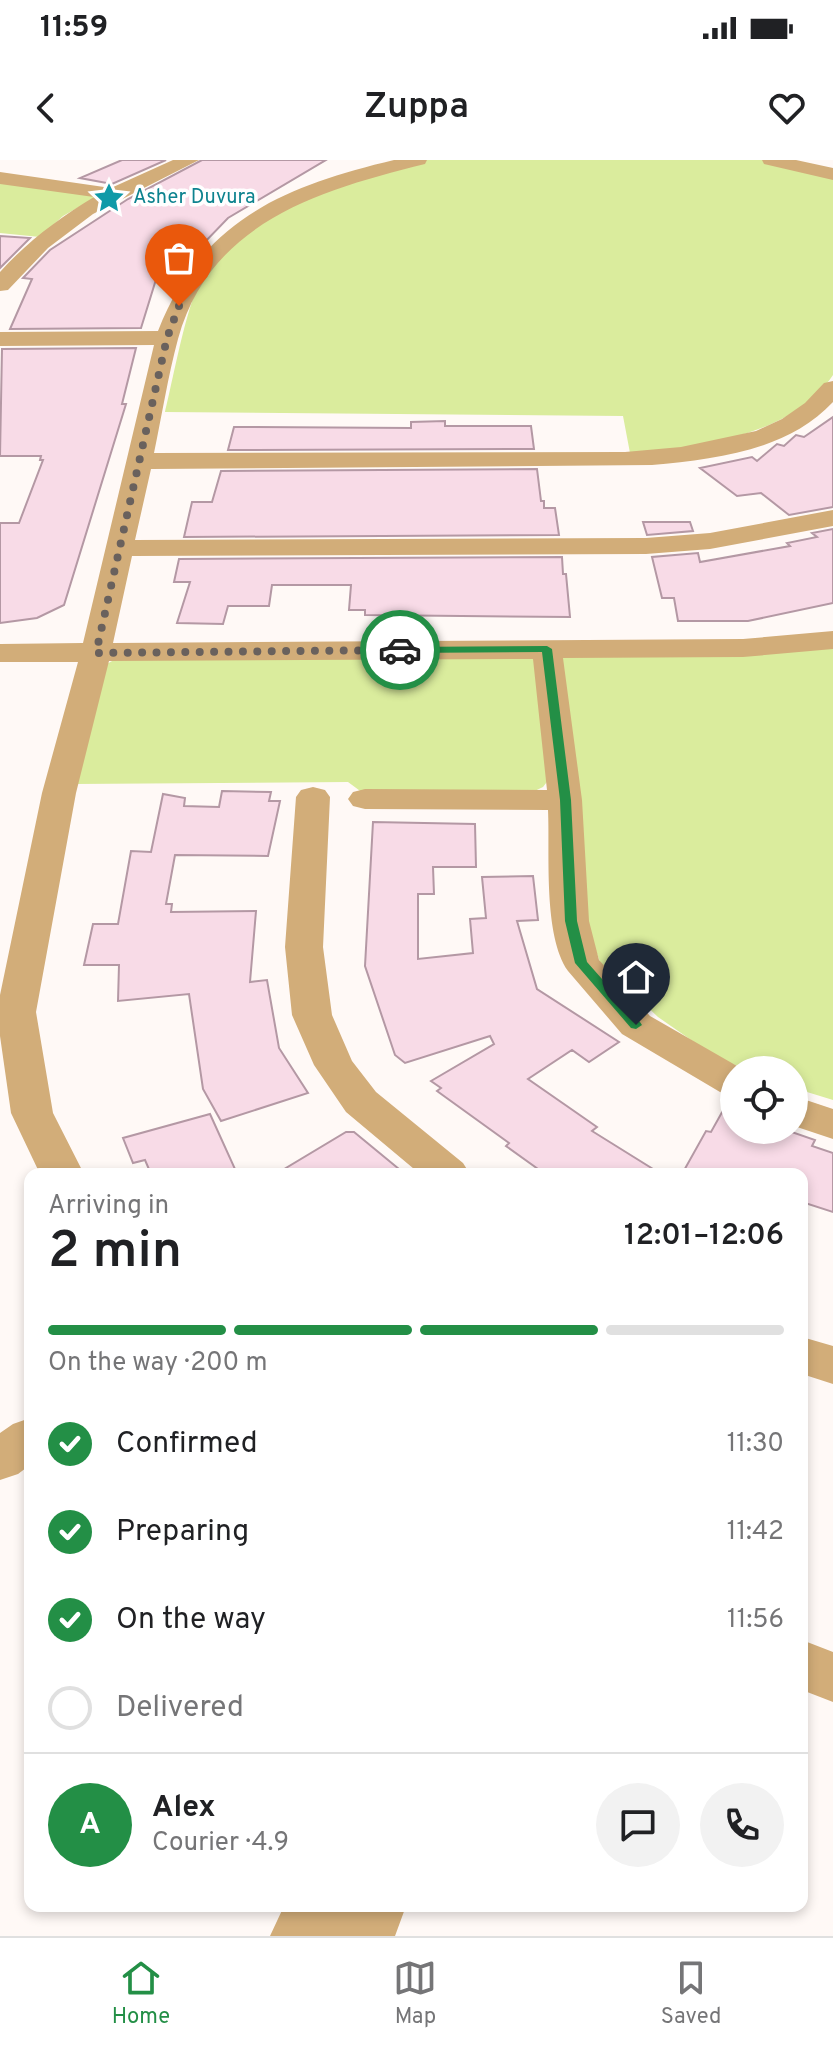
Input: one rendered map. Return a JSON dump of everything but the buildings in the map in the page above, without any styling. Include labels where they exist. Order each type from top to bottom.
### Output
[{"type":"street","points":[[0,285],[18,264],[72,218],[112,194],[190,160]]},
{"type":"street","points":[[57,1168],[16,1119],[16,1012],[59,793],[96,653],[167,338],[179,306],[202,266],[231,237],[300,196],[338,181],[418,160]]},
{"type":"street","points":[[771,160],[833,174]]},
{"type":"street","points":[[0,178],[112,194]]},
{"type":"street","points":[[0,339],[167,338]]},
{"type":"street","points":[[140,461],[625,460],[692,455],[741,444],[805,418],[833,388]]},
{"type":"street","points":[[119,548],[646,546],[710,541],[833,518]]},
{"type":"street","points":[[0,653],[743,648],[833,640]]},
{"type":"street","points":[[547,649],[565,800],[571,921],[581,963],[636,1025],[720,1074]]},
{"type":"street","points":[[313,797],[304,947],[312,1015],[334,1065],[361,1102],[441,1168]]},
{"type":"street","points":[[365,799],[565,800]]},
{"type":"street","points":[[808,1115],[833,1125]]},
{"type":"street","points":[[808,1357],[833,1365]]},
{"type":"street","points":[[0,1460],[24,1442]]},
{"type":"street","points":[[808,1667],[833,1677]]},
{"type":"street","points":[[301,1936],[313,1912]]},
{"type":"street","points":[[364,1936],[374,1912]]},
{"type":"green space","points":[[427,160],[762,160],[833,177],[833,375],[816,396],[769,425],[713,442],[630,453],[623,416],[165,412],[191,303],[203,277],[223,253],[275,215],[304,200],[367,176]]},
{"type":"green space","points":[[0,180],[100,195],[63,216],[40,237],[0,233]]},
{"type":"green space","points":[[833,643],[833,1100],[808,1092],[808,1056],[717,1058],[658,1017],[600,962],[584,918],[557,654]]},
{"type":"green space","points":[[539,652],[553,774],[543,787],[522,797],[367,796],[348,782],[74,784],[105,665],[121,656]]},
{"type":"way so far","points":[[179,306],[167,338],[96,653],[400,650]]},
{"type":"place","name":"Asher Duvura","points":[[109,198]]},
{"type":"route","points":[[400,650],[547,649],[565,800],[571,921],[581,963],[636,1025]]}]
